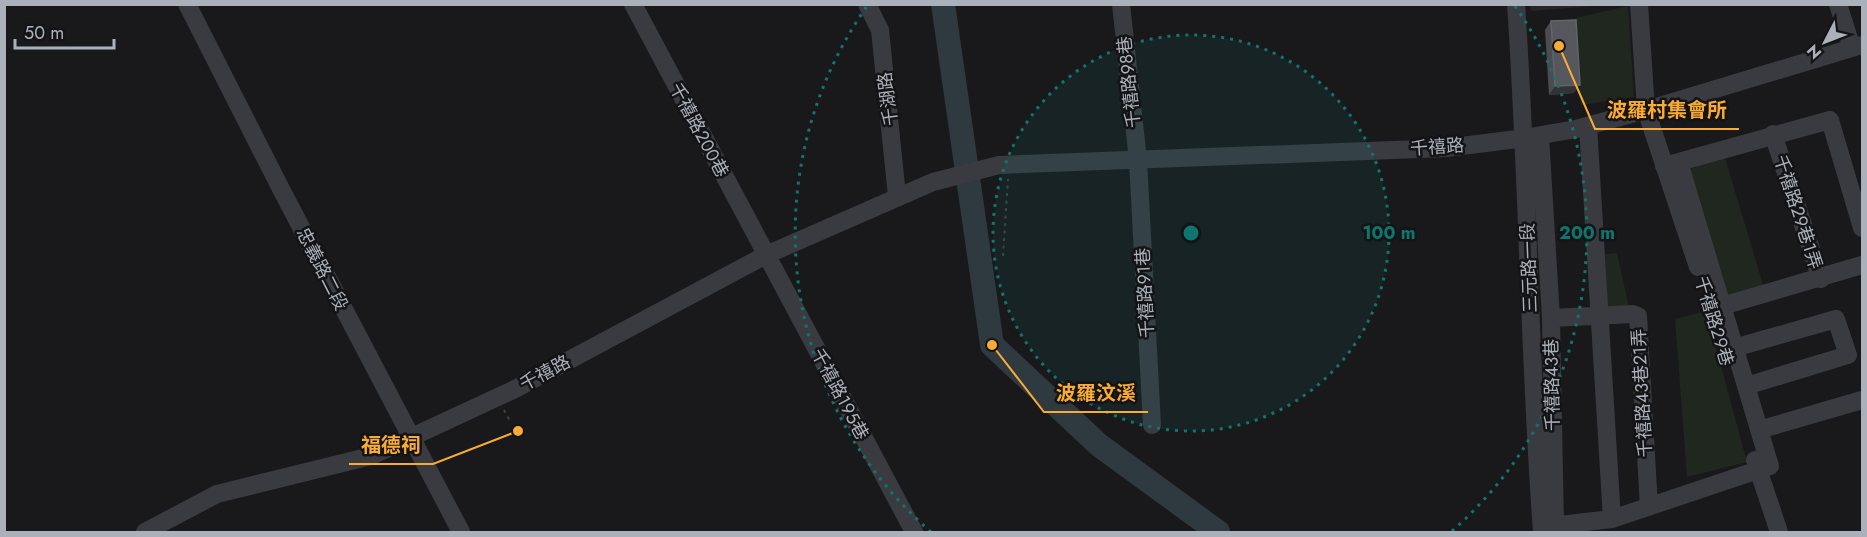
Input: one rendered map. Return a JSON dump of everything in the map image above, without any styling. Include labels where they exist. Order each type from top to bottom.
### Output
[{"type":"street","name":"忠義路二段","points":[[187,4],[410,438],[461,532]]},
{"type":"street","name":"千禧路200巷","points":[[633,4],[766,255]]},
{"type":"street","name":"千湖路","points":[[867,4],[880,30],[897,196]]},
{"type":"street","name":"千禧路98巷","points":[[1121,4],[1138,160]]},
{"type":"street","name":"三元路一段","points":[[1516,4],[1532,137],[1532,359],[1546,528]]},
{"type":"street","name":"千禧路29巷","points":[[1639,4],[1646,110],[1672,164],[1757,470],[1779,532]]},
{"type":"street","points":[[1839,4],[1857,47]]},
{"type":"street","name":"千禧路","points":[[145,532],[217,494],[371,456],[514,389],[766,255],[933,182],[1004,164],[1446,148],[1532,137],[1588,126],[1646,110],[1857,47]]},
{"type":"street","points":[[1773,134],[1830,120],[1863,228]]},
{"type":"street","points":[[1588,126],[1602,317]]},
{"type":"street","name":"千禧路29巷1弄","points":[[1672,164],[1773,134],[1821,279]]},
{"type":"street","name":"千禧路43巷","points":[[1532,137],[1551,318],[1546,528]]},
{"type":"street","name":"千禧路91巷","points":[[1138,160],[1152,425]]},
{"type":"street","points":[[1546,528],[1612,519],[1770,466],[1722,306],[1672,164]]},
{"type":"street","name":"千禧路195巷","points":[[766,255],[914,532]]},
{"type":"street","points":[[1722,306],[1863,265]]},
{"type":"street","name":"千禧路43巷21弄","points":[[1551,318],[1633,314],[1638,316],[1649,507]]},
{"type":"street","name":"千禧路43巷21弄","points":[[1602,317],[1612,519]]},
{"type":"street","points":[[1734,348],[1836,319],[1855,352],[1746,386]]},
{"type":"street","points":[[1759,430],[1863,400]]},
{"type":"path","points":[[1003,255],[1004,164]]},
{"type":"shaded area","points":[[1530,4],[1606,4],[1606,5],[1531,11]]},
{"type":"shaded area","points":[[1628,6],[1634,97],[1581,105],[1575,18]]},
{"type":"shaded area","points":[[1725,158],[1764,288],[1727,299],[1689,169]]},
{"type":"shaded area","points":[[1617,253],[1629,307],[1607,310],[1605,254]]},
{"type":"shaded area","points":[[1706,311],[1747,462],[1687,477],[1675,319]]},
{"type":"building","points":[[1576,20],[1580,85],[1555,86],[1551,21]]},
{"type":"waterway","points":[[943,4],[992,345],[1099,445],[1218,532]]},
{"type":"place","name":"波羅村集會所","points":[[1559,46]]},
{"type":"place","name":"波羅汶溪","points":[[992,345]]},
{"type":"place","name":"福德祠","points":[[518,431]]}]
